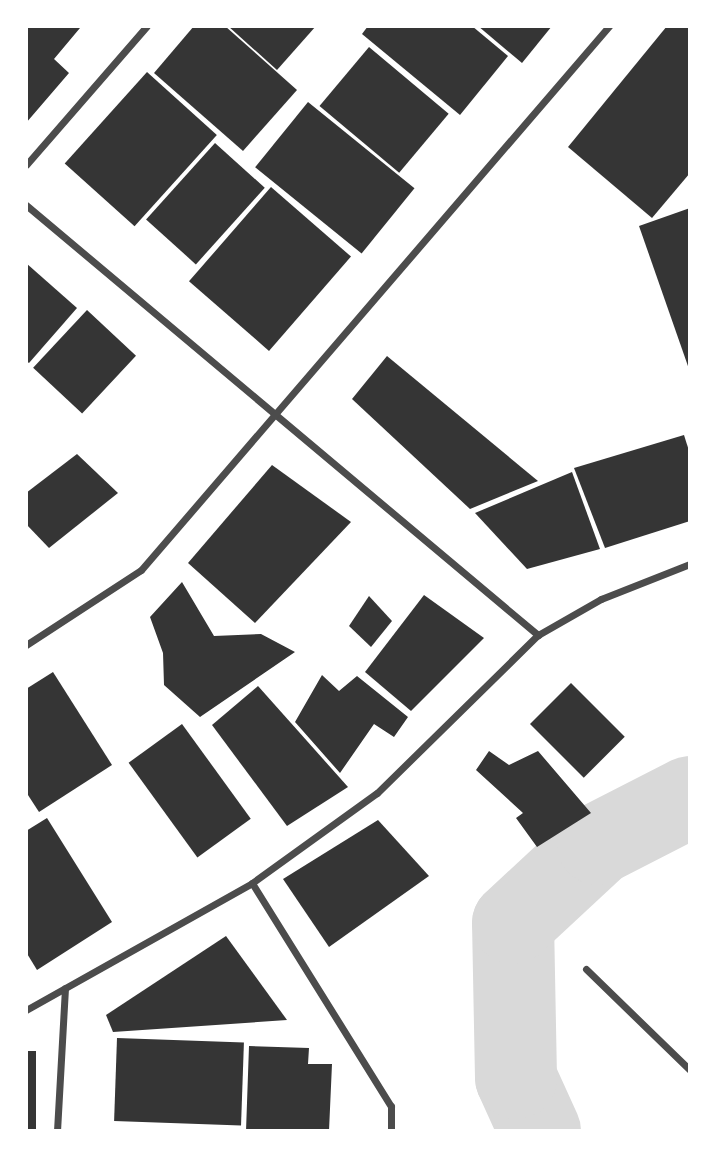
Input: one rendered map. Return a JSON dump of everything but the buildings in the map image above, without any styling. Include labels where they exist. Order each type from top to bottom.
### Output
[{"type":"street","points":[[26,165],[148,26]]},
{"type":"street","points":[[26,645],[141,570],[276,417],[609,26]]},
{"type":"street","points":[[26,205],[538,635]]},
{"type":"street","points":[[26,1010],[252,883],[377,793],[538,635],[601,598],[690,564]]},
{"type":"street","points":[[252,883],[391,1107],[391,1131]]},
{"type":"street","points":[[586,969],[690,1070]]},
{"type":"street","points":[[57,1131],[65,988]]},
{"type":"waterway","points":[[540,1131],[516,1078],[513,923],[598,844],[690,797]]}]
